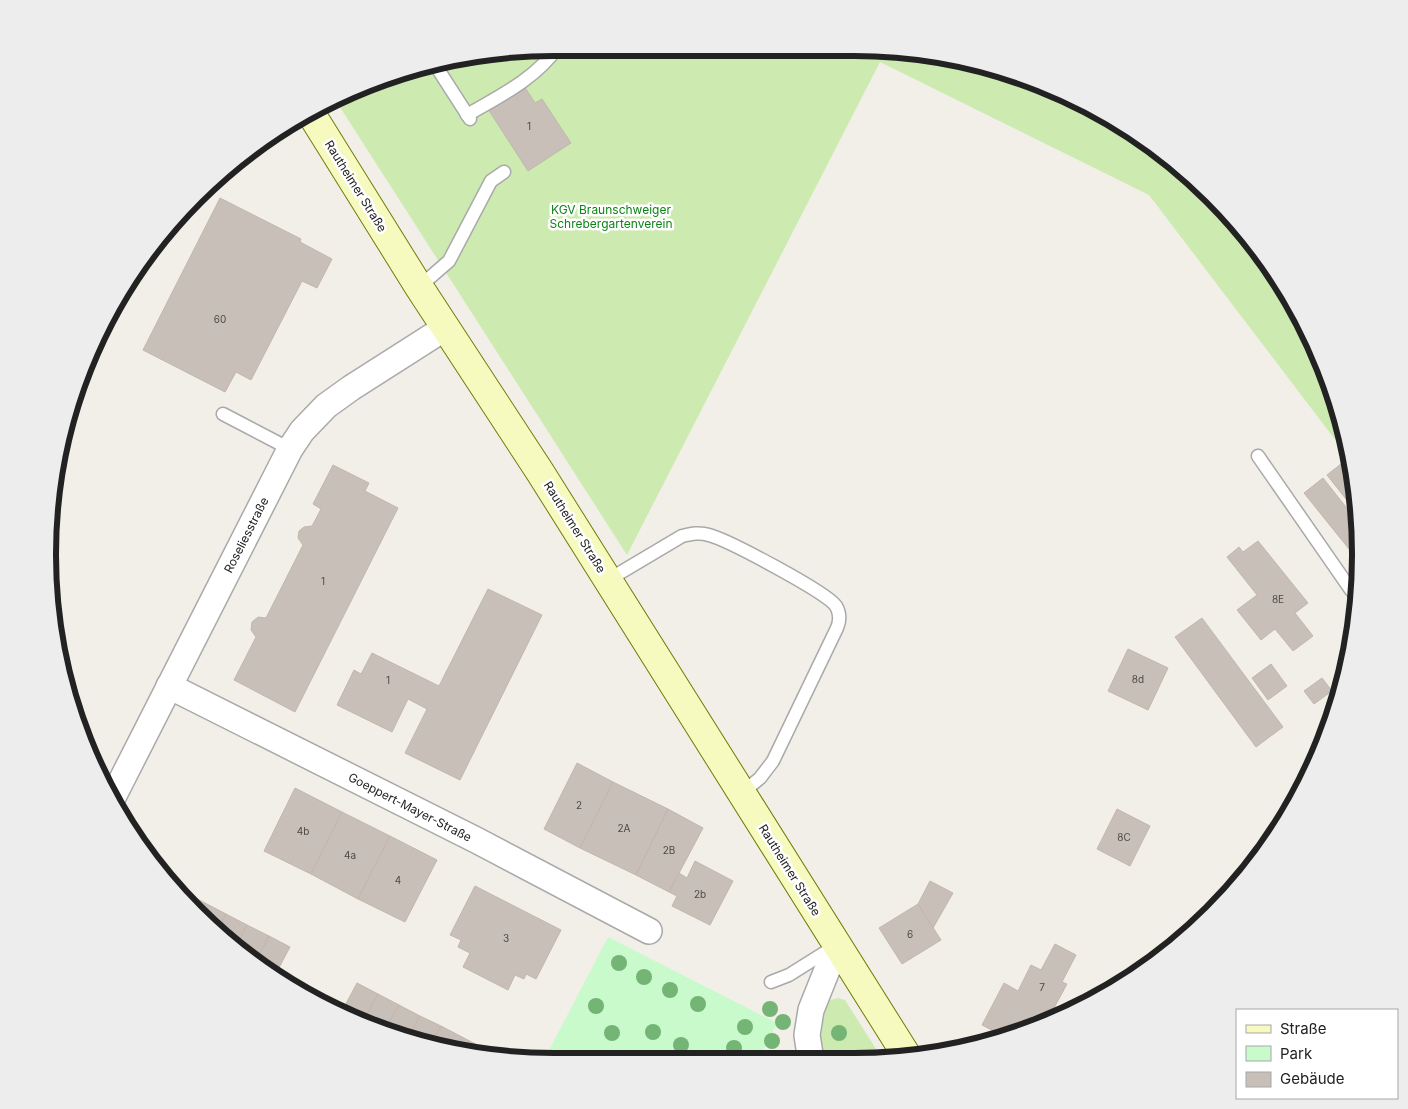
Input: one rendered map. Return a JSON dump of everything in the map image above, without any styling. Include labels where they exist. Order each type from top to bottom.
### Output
[{"type":"main road","name":"Rautheimer Straße","points":[[314,118],[445,328],[540,472],[903,1050]]},
{"type":"street","name":"Roseliesstraße","points":[[116,791],[290,449],[307,425],[326,406],[351,388],[445,328]]},
{"type":"street","name":"Goeppert-Mayer-Straße","points":[[169,686],[476,840],[649,931]]},
{"type":"street","points":[[810,1053],[807,1035],[811,1010],[837,945]]},
{"type":"lane","points":[[438,70],[469,117],[523,82],[551,56]]},
{"type":"lane","points":[[419,287],[449,261],[491,182],[504,172]]},
{"type":"lane","points":[[223,414],[290,449]]},
{"type":"lane","points":[[1258,456],[1351,590]]},
{"type":"lane","points":[[608,580],[682,536],[694,533],[725,540],[816,590],[835,605],[840,620],[837,628],[773,761],[760,778],[742,793]]},
{"type":"lane","points":[[771,982],[789,975],[837,945]]},
{"type":"green space","name":"KGV Braunschweiger Schrebergartenverein","points":[[522,57],[886,57],[951,66],[1014,83],[1074,108],[1130,140],[1182,180],[1228,226],[1268,278],[1300,334],[1325,394],[1339,445],[1149,195],[880,62],[627,555],[339,106],[364,94],[426,73],[457,66]]},
{"type":"green space","points":[[608,937],[777,1023],[762,1053],[548,1053]]},
{"type":"green space","points":[[838,998],[845,1000],[878,1052],[824,1053],[820,1037],[820,1025],[827,1001]]},
{"type":"building","points":[[524,86],[535,103],[542,99],[571,143],[528,171],[488,109]]},
{"type":"building","points":[[220,198],[301,239],[300,242],[332,259],[317,288],[302,281],[251,380],[236,372],[225,392],[143,350]]},
{"type":"building","points":[[1343,462],[1349,502],[1327,475]]},
{"type":"building","points":[[333,465],[369,483],[365,491],[398,508],[295,712],[234,680],[256,637],[251,630],[252,622],[258,617],[266,618],[303,545],[298,538],[299,531],[304,527],[312,526],[321,509],[313,504]]},
{"type":"building","points":[[1323,478],[1350,512],[1352,553],[1304,493]]},
{"type":"building","points":[[1258,541],[1308,603],[1295,613],[1313,636],[1293,651],[1275,629],[1261,640],[1237,610],[1257,595],[1227,557],[1239,547],[1243,552]]},
{"type":"building","points":[[488,589],[542,615],[460,780],[405,753],[427,709],[408,699],[392,732],[337,705],[354,670],[361,674],[372,653],[439,686]]},
{"type":"building","points":[[1202,618],[1283,727],[1256,747],[1175,637]]},
{"type":"building","points":[[1128,649],[1168,668],[1148,710],[1108,691]]},
{"type":"building","points":[[1271,664],[1287,686],[1268,700],[1252,678]]},
{"type":"building","points":[[1322,678],[1332,691],[1314,704],[1304,691]]},
{"type":"building","points":[[577,763],[613,782],[580,848],[544,829]]},
{"type":"building","points":[[613,782],[668,809],[636,875],[580,848]]},
{"type":"building","points":[[295,788],[342,812],[311,874],[264,851]]},
{"type":"building","points":[[668,809],[703,828],[669,892],[636,875]]},
{"type":"building","points":[[1117,809],[1150,826],[1130,866],[1097,849]]},
{"type":"building","points":[[342,812],[390,836],[358,899],[311,874]]},
{"type":"building","points":[[390,836],[437,860],[405,922],[358,899]]},
{"type":"building","points":[[695,861],[733,881],[710,925],[672,906],[677,896],[669,892],[679,873],[687,878]]},
{"type":"building","points":[[930,881],[953,893],[933,928],[918,904]]},
{"type":"building","points":[[475,886],[561,930],[536,979],[526,974],[524,979],[515,975],[508,990],[463,967],[470,953],[458,947],[461,940],[450,935]]},
{"type":"building","points":[[192,896],[205,903],[203,908]]},
{"type":"building","points":[[205,903],[226,914],[221,925],[203,908]]},
{"type":"building","points":[[918,904],[941,940],[902,964],[879,928]]},
{"type":"building","points":[[226,914],[247,925],[239,940],[221,925]]},
{"type":"building","points":[[247,925],[269,936],[259,956],[239,940]]},
{"type":"building","points":[[269,936],[290,947],[278,969],[259,956]]},
{"type":"building","points":[[1055,944],[1076,955],[1062,982],[1067,984],[1052,1011],[995,1032],[982,1025],[1004,983],[1018,991],[1031,965],[1041,970]]},
{"type":"building","points":[[357,983],[378,994],[366,1016],[345,1006]]},
{"type":"building","points":[[378,994],[399,1005],[388,1024],[366,1016]]},
{"type":"building","points":[[399,1005],[420,1016],[411,1031],[388,1024]]},
{"type":"building","points":[[420,1016],[441,1026],[434,1038],[411,1031]]},
{"type":"building","points":[[441,1026],[462,1037],[459,1043],[434,1038]]},
{"type":"building","points":[[462,1037],[480,1047],[459,1043]]}]
